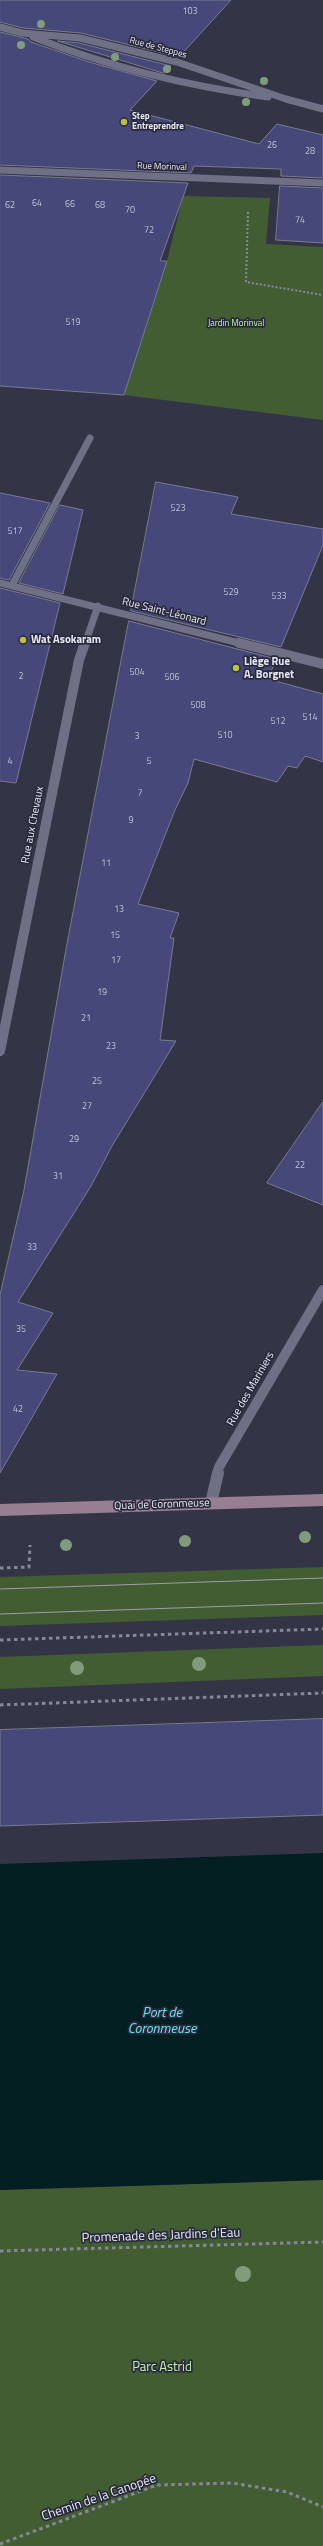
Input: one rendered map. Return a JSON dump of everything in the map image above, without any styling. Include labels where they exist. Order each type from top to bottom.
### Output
[{"type":"main road","name":"Quai de Coronmeuse","points":[[0,1510],[323,1500]]},
{"type":"street","name":"Rue de Steppes","points":[[0,28],[22,33],[83,56],[189,86],[286,100],[323,109]]},
{"type":"street","name":"Rue de Steppes","points":[[22,33],[80,38],[177,62],[286,100]]},
{"type":"street","name":"Rue Morinval","points":[[0,170],[323,182]]},
{"type":"street","points":[[12,585],[90,438]]},
{"type":"street","name":"Rue Saint-Léonard","points":[[0,583],[98,606],[323,664]]},
{"type":"street","name":"Rue aux Chevaux","points":[[0,1051],[79,660],[98,606]]},
{"type":"street","name":"Rue des Mariniers","points":[[211,1503],[219,1468],[323,1290]]},
{"type":"path","points":[[249,180],[246,282],[323,294]]},
{"type":"path","points":[[0,1568],[29,1567],[31,1508]]},
{"type":"path","points":[[0,1640],[323,1629]]},
{"type":"path","points":[[0,1704],[323,1693]]},
{"type":"path","name":"Promenade des Jardins d'Eau","points":[[0,2251],[323,2242]]},
{"type":"path","name":"Chemin de la Canopée","points":[[0,2544],[157,2485],[232,2483],[287,2492],[323,2507]]},
{"type":"green space","name":"Jardin Morinval","points":[[183,196],[270,198],[266,244],[323,247],[323,420],[124,395],[167,261]]},
{"type":"green space","points":[[323,1567],[323,1615],[0,1626],[0,1577]]},
{"type":"green space","points":[[323,1645],[323,1676],[0,1689],[0,1657]]},
{"type":"green space","name":"Parc Astrid","points":[[323,2180],[323,2546],[0,2546],[0,2190]]},
{"type":"water","name":"Port de Coronmeuse","points":[[323,1853],[323,2180],[0,2190],[0,1864]]},
{"type":"building","points":[[0,0],[231,0],[179,57],[81,33],[23,28],[0,22]]},
{"type":"building","points":[[0,32],[28,39],[31,42],[89,62],[157,81],[130,110],[259,144],[277,124],[323,135],[323,178],[281,176],[281,169],[194,166],[191,173],[0,165]]},
{"type":"building","points":[[58,41],[79,43],[171,66],[164,73]]},
{"type":"building","points":[[0,175],[188,183],[160,261],[167,261],[124,395],[0,386]]},
{"type":"building","points":[[280,186],[323,188],[323,243],[276,240]]},
{"type":"building","points":[[156,482],[238,497],[231,514],[323,529],[323,545],[281,647],[131,611]]},
{"type":"building","points":[[0,493],[50,503],[9,580],[0,578]]},
{"type":"building","points":[[60,505],[83,510],[63,594],[19,583]]},
{"type":"building","points":[[0,588],[60,603],[16,783],[0,781]]},
{"type":"building","points":[[129,621],[276,659],[268,679],[323,694],[323,762],[305,756],[297,768],[288,766],[277,782],[194,759],[188,783],[175,810],[138,904],[179,913],[170,938],[174,938],[160,1040],[176,1041],[112,1146],[91,1186],[18,1302],[53,1313],[17,1370],[57,1374],[0,1473],[0,1295],[24,1190],[66,949]]},
{"type":"building","points":[[323,1102],[323,1205],[267,1183]]},
{"type":"building","points":[[323,1719],[323,1815],[0,1826],[0,1730]]},
{"type":"tram line","points":[[0,1589],[323,1578]]},
{"type":"tram line","points":[[0,1614],[323,1603]]},
{"type":"place","name":"Step Entreprendre","points":[[124,122]]},
{"type":"place","name":"Wat Asokaram","points":[[23,640]]},
{"type":"place","name":"Liège Rue A. Borgnet","points":[[236,668]]}]
